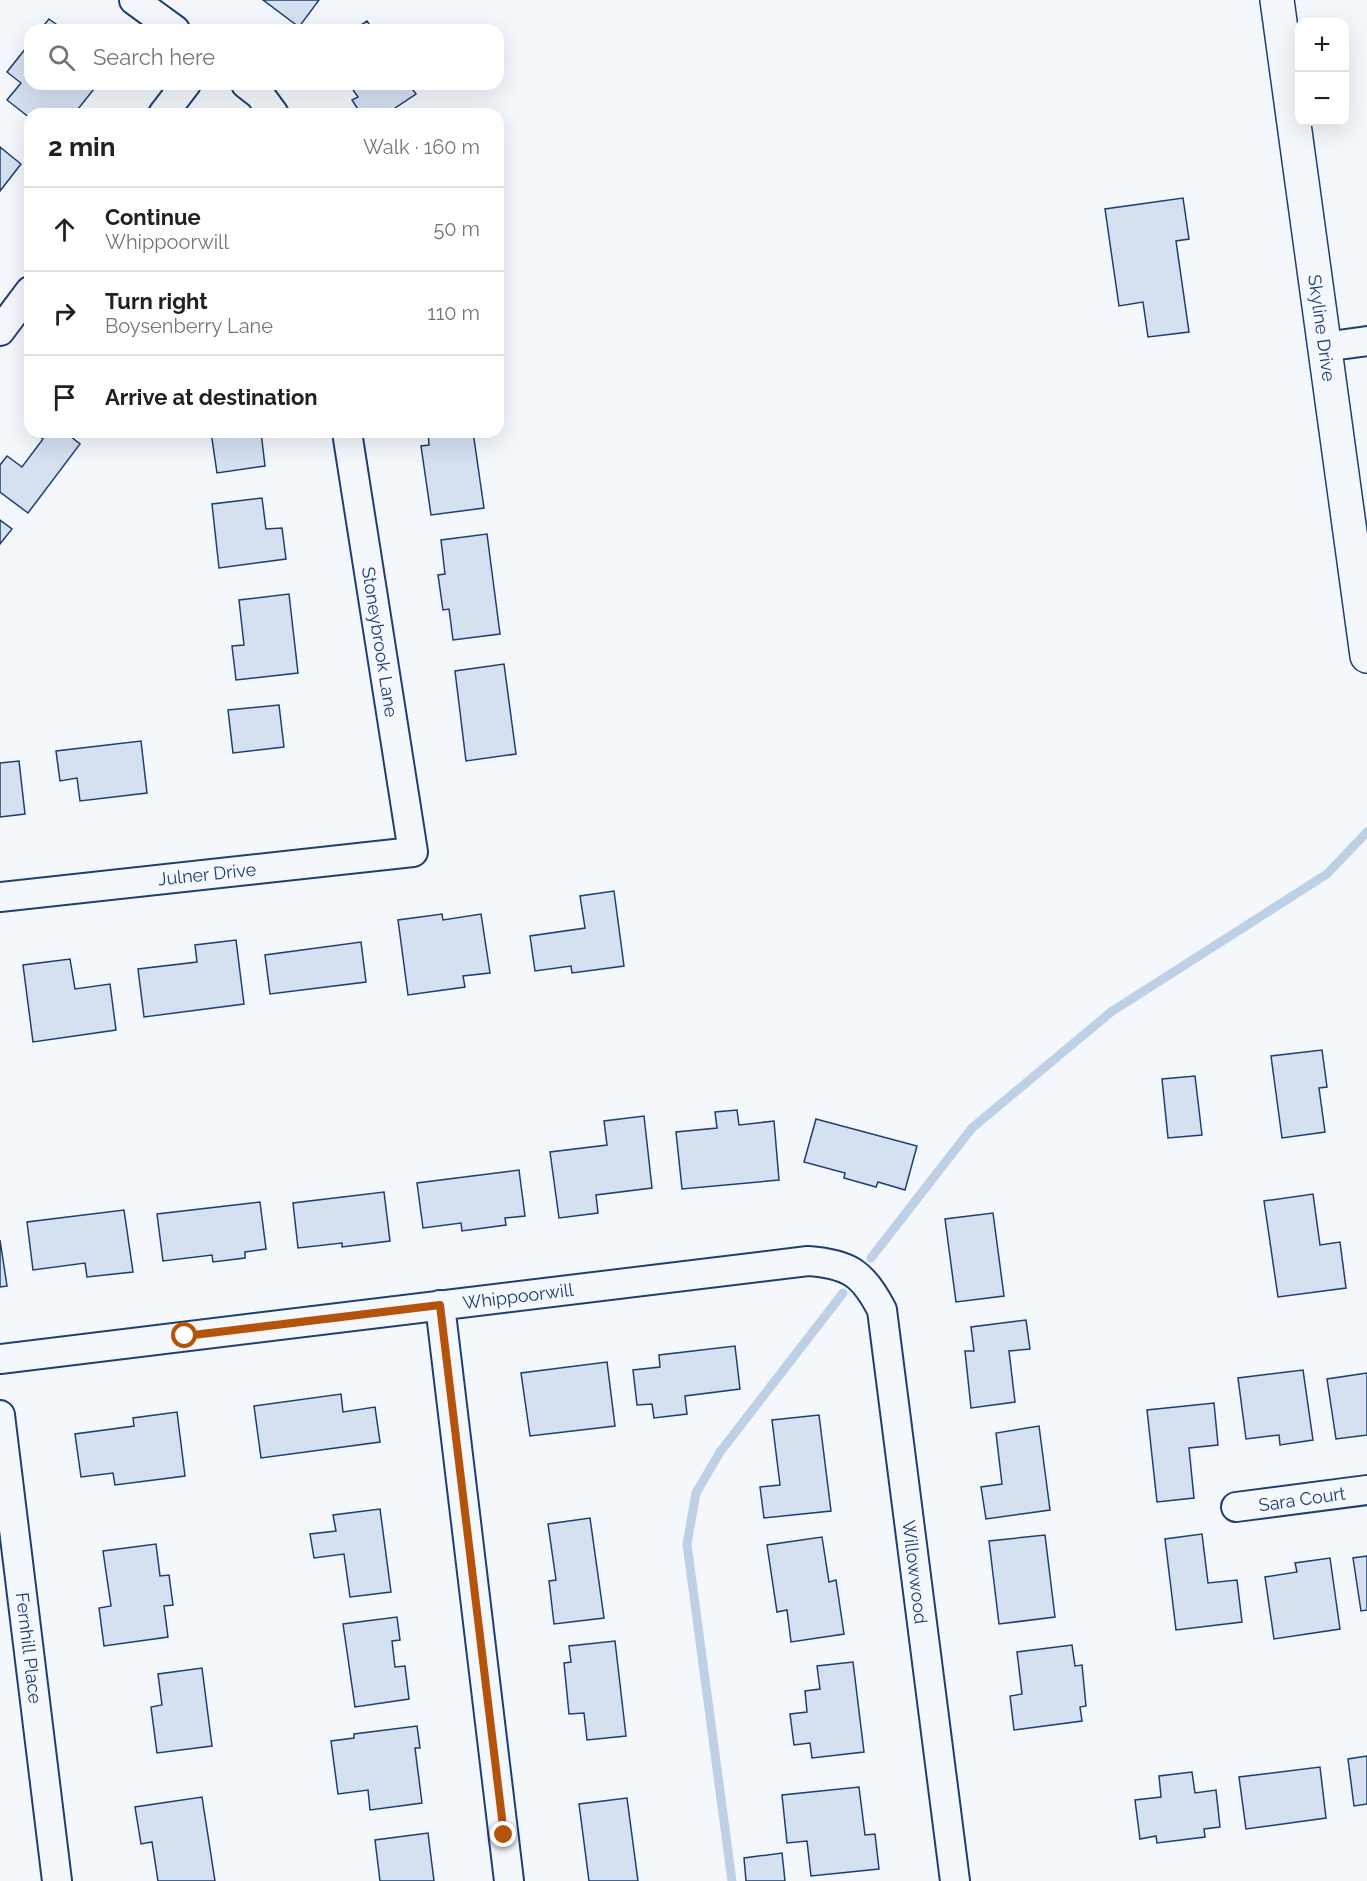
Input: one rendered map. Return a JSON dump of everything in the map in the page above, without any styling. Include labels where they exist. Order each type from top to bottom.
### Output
[{"type":"street","points":[[134,0],[167,24]]},
{"type":"street","name":"Skyline Drive","points":[[1277,0],[1367,656]]},
{"type":"street","points":[[168,108],[181,90]]},
{"type":"street","points":[[254,90],[270,108]]},
{"type":"street","points":[[0,331],[24,299]]},
{"type":"street","points":[[1324,346],[1367,341]]},
{"type":"street","name":"Stoneybrook Lane","points":[[348,438],[413,852]]},
{"type":"street","name":"Julner Drive","points":[[0,897],[413,852]]},
{"type":"street","name":"Whippoorwill","points":[[0,1359],[808,1261],[833,1263],[855,1272]]},
{"type":"street","name":"Willowwood","points":[[855,1272],[871,1290],[882,1310],[955,1881]]},
{"type":"street","points":[[440,1305],[509,1881]]},
{"type":"street","name":"Fernhill Place","points":[[0,1415],[57,1881]]},
{"type":"street","name":"Sara Court","points":[[1236,1507],[1367,1490]]},
{"type":"building","points":[[263,0],[319,0],[301,24],[295,24]]},
{"type":"building","points":[[49,19],[56,24],[45,24]]},
{"type":"building","points":[[24,51],[24,90],[93,90],[79,108],[24,108],[24,113],[7,100],[21,83],[7,72]]},
{"type":"building","points":[[353,90],[413,90],[416,94],[395,108],[357,108],[352,100],[358,97]]},
{"type":"building","points":[[0,147],[21,164],[0,191]]},
{"type":"building","points":[[1183,198],[1189,239],[1176,241],[1189,332],[1148,337],[1143,302],[1119,306],[1105,209]]},
{"type":"building","points":[[72,438],[80,444],[28,513],[0,492],[0,465],[7,456],[22,467],[43,439]]},
{"type":"building","points":[[212,438],[262,438],[265,466],[217,473]]},
{"type":"building","points":[[428,438],[474,438],[484,508],[431,515],[421,446],[429,445]]},
{"type":"building","points":[[262,498],[266,529],[282,528],[286,559],[219,568],[212,504]]},
{"type":"building","points":[[0,520],[12,529],[0,544]]},
{"type":"building","points":[[487,534],[500,634],[453,640],[449,609],[443,610],[438,575],[445,574],[441,540]]},
{"type":"building","points":[[289,594],[298,673],[236,680],[232,646],[244,645],[239,600]]},
{"type":"building","points":[[504,664],[516,754],[466,761],[455,671]]},
{"type":"building","points":[[279,705],[284,747],[233,753],[228,710]]},
{"type":"building","points":[[141,741],[147,793],[80,801],[77,778],[60,781],[56,751]]},
{"type":"building","points":[[19,761],[25,814],[0,817],[0,763]]},
{"type":"building","points":[[614,891],[624,966],[572,973],[571,966],[535,971],[530,936],[585,928],[580,896]]},
{"type":"building","points":[[442,914],[443,920],[481,914],[490,973],[463,976],[465,987],[408,995],[398,920]]},
{"type":"building","points":[[236,940],[244,1004],[144,1017],[138,969],[197,962],[195,945]]},
{"type":"building","points":[[361,942],[366,982],[270,994],[265,955]]},
{"type":"building","points":[[70,959],[75,989],[110,984],[116,1030],[33,1042],[23,965]]},
{"type":"building","points":[[1322,1050],[1327,1087],[1319,1088],[1325,1132],[1282,1138],[1271,1056]]},
{"type":"building","points":[[1195,1076],[1202,1135],[1168,1138],[1162,1079]]},
{"type":"building","points":[[737,1110],[739,1125],[774,1121],[779,1180],[682,1189],[676,1132],[717,1128],[715,1112]]},
{"type":"building","points":[[644,1116],[652,1188],[596,1195],[598,1213],[559,1218],[550,1152],[607,1145],[604,1121]]},
{"type":"building","points":[[816,1119],[917,1146],[905,1190],[878,1182],[876,1187],[844,1178],[845,1173],[804,1162]]},
{"type":"building","points":[[519,1170],[525,1216],[505,1218],[506,1225],[462,1231],[461,1223],[423,1228],[417,1183]]},
{"type":"building","points":[[384,1192],[390,1241],[342,1247],[342,1243],[298,1248],[293,1203]]},
{"type":"building","points":[[1313,1194],[1320,1245],[1340,1242],[1346,1288],[1278,1297],[1264,1201]]},
{"type":"building","points":[[260,1202],[266,1249],[245,1252],[245,1258],[213,1262],[212,1255],[163,1261],[157,1214]]},
{"type":"building","points":[[124,1210],[133,1272],[87,1277],[85,1263],[33,1270],[27,1222]]},
{"type":"building","points":[[993,1213],[1004,1296],[956,1302],[945,1219]]},
{"type":"building","points":[[0,1240],[7,1286],[0,1287]]},
{"type":"building","points":[[1026,1320],[1030,1349],[1009,1351],[1015,1402],[971,1408],[965,1351],[974,1351],[971,1327]]},
{"type":"building","points":[[735,1346],[740,1389],[685,1396],[687,1414],[654,1418],[652,1404],[637,1405],[633,1370],[660,1367],[659,1355]]},
{"type":"building","points":[[607,1362],[615,1426],[530,1436],[521,1373]]},
{"type":"building","points":[[1303,1370],[1313,1440],[1280,1445],[1279,1435],[1246,1439],[1238,1378]]},
{"type":"building","points":[[1367,1373],[1367,1435],[1336,1439],[1327,1379]]},
{"type":"building","points":[[341,1394],[343,1412],[375,1407],[380,1442],[261,1458],[254,1406]]},
{"type":"building","points":[[1214,1403],[1218,1445],[1189,1448],[1194,1498],[1157,1502],[1147,1410]]},
{"type":"building","points":[[177,1412],[185,1476],[115,1485],[113,1473],[81,1477],[75,1434],[134,1426],[133,1418]]},
{"type":"building","points":[[819,1415],[831,1511],[764,1518],[760,1487],[780,1485],[772,1420]]},
{"type":"building","points":[[1039,1426],[1050,1510],[986,1519],[981,1487],[1002,1484],[996,1433]]},
{"type":"building","points":[[380,1509],[391,1592],[350,1597],[344,1554],[314,1558],[310,1534],[336,1531],[333,1515]]},
{"type":"building","points":[[590,1518],[604,1618],[554,1624],[549,1581],[556,1580],[548,1524]]},
{"type":"building","points":[[1202,1534],[1208,1583],[1237,1580],[1242,1622],[1176,1630],[1165,1539]]},
{"type":"building","points":[[1045,1535],[1055,1617],[999,1624],[989,1541]]},
{"type":"building","points":[[822,1537],[829,1582],[836,1580],[844,1634],[791,1642],[787,1610],[777,1612],[767,1545]]},
{"type":"building","points":[[156,1544],[160,1576],[169,1575],[173,1605],[164,1606],[168,1637],[104,1646],[99,1608],[111,1606],[103,1551]]},
{"type":"building","points":[[1367,1556],[1367,1610],[1361,1611],[1353,1558]]},
{"type":"building","points":[[1330,1558],[1340,1629],[1274,1639],[1265,1577],[1297,1572],[1295,1563]]},
{"type":"building","points":[[397,1617],[400,1640],[392,1641],[395,1667],[405,1666],[409,1699],[355,1707],[343,1624]]},
{"type":"building","points":[[615,1641],[626,1736],[587,1740],[584,1713],[569,1714],[564,1663],[571,1662],[569,1646]]},
{"type":"building","points":[[1072,1645],[1075,1666],[1082,1665],[1086,1706],[1080,1707],[1082,1721],[1014,1730],[1010,1696],[1022,1694],[1017,1652]]},
{"type":"building","points":[[853,1662],[864,1752],[812,1758],[810,1743],[794,1745],[790,1714],[807,1712],[805,1691],[820,1689],[817,1666]]},
{"type":"building","points":[[202,1668],[212,1746],[157,1753],[151,1707],[162,1705],[158,1674]]},
{"type":"building","points":[[417,1726],[420,1748],[415,1748],[422,1803],[370,1810],[368,1790],[338,1794],[331,1741],[354,1738],[354,1734]]},
{"type":"building","points":[[1367,1756],[1367,1804],[1354,1806],[1348,1759]]},
{"type":"building","points":[[1320,1767],[1326,1818],[1246,1829],[1239,1777]]},
{"type":"building","points":[[1192,1772],[1195,1793],[1216,1790],[1220,1827],[1204,1829],[1205,1837],[1157,1843],[1156,1836],[1140,1839],[1135,1800],[1161,1797],[1159,1776]]},
{"type":"building","points":[[859,1787],[865,1835],[875,1834],[879,1869],[811,1876],[807,1841],[787,1843],[782,1795]]},
{"type":"building","points":[[202,1797],[215,1881],[158,1881],[152,1842],[141,1844],[135,1807]]},
{"type":"building","points":[[627,1798],[638,1881],[589,1881],[579,1804]]},
{"type":"building","points":[[428,1833],[434,1881],[380,1881],[375,1840]]},
{"type":"building","points":[[782,1853],[785,1881],[746,1881],[744,1858]]},
{"type":"waterway","points":[[871,1258],[972,1128],[1111,1012],[1327,874],[1367,832]]},
{"type":"waterway","points":[[732,1881],[687,1544],[696,1493],[720,1452],[843,1293]]},
{"type":"route","points":[[185,1336],[440,1305],[504,1835]]}]
